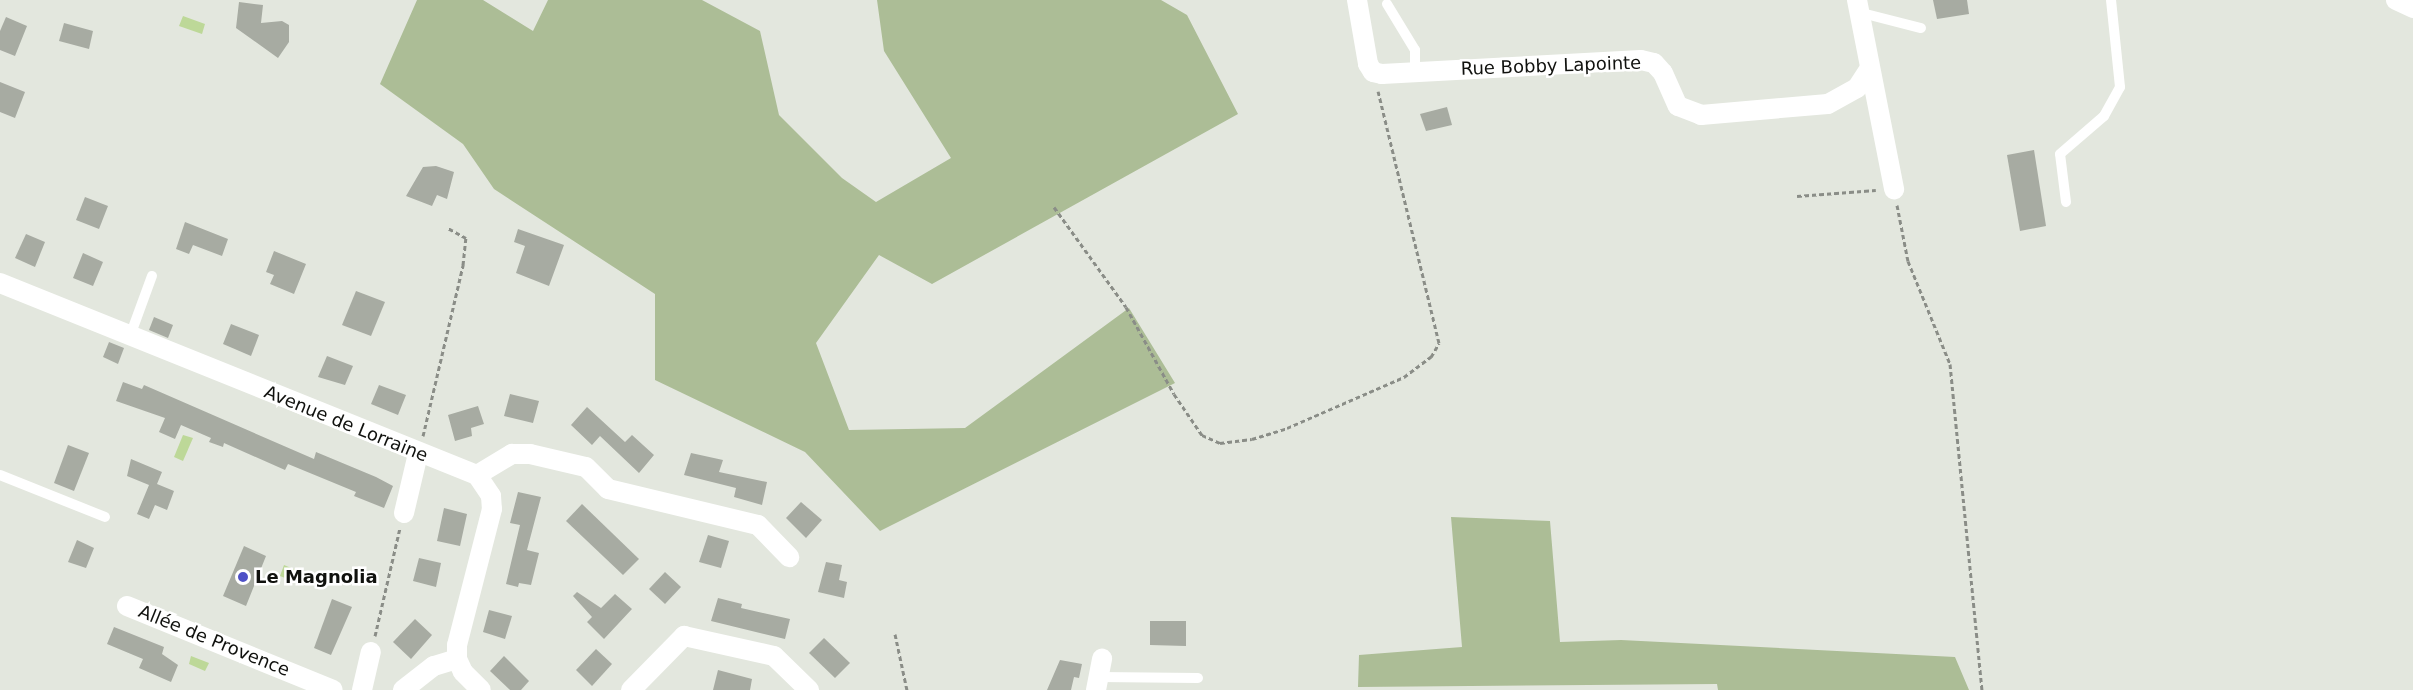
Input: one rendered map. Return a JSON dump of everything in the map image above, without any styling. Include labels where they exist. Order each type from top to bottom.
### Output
[{"type":"street","points":[[1357,0],[1373,72]]},
{"type":"street","points":[[2396,0],[2413,8]]},
{"type":"street","points":[[1858,6],[1868,71],[1894,189]]},
{"type":"street","name":"Rue Bobby Lapointe","points":[[1373,72],[1415,72],[1641,60],[1654,63],[1663,73],[1678,105],[1701,115],[1827,104],[1857,88],[1868,71]]},
{"type":"street","name":"Avenue de Lorraine","points":[[0,283],[418,454],[477,475]]},
{"type":"street","points":[[404,513],[418,454]]},
{"type":"street","points":[[481,690],[463,672],[457,659],[457,645],[492,509],[491,496],[477,475],[512,454],[530,454],[586,467],[608,489],[758,525],[789,557]]},
{"type":"street","name":"Allée de Provence","points":[[127,606],[333,690]]},
{"type":"street","points":[[631,690],[684,636],[774,656],[809,690]]},
{"type":"street","points":[[362,690],[371,652]]},
{"type":"street","points":[[403,690],[434,666],[457,659]]},
{"type":"lane","points":[[2066,202],[2060,153],[2104,116],[2120,87],[2110,0]]},
{"type":"lane","points":[[1387,4],[1415,50],[1415,72]]},
{"type":"lane","points":[[1858,6],[1921,28]]},
{"type":"lane","points":[[130,336],[152,276]]},
{"type":"lane","points":[[0,475],[105,517]]},
{"type":"lane","points":[[1099,675],[1198,678]]},
{"type":"path","points":[[1054,207],[1126,307],[1174,394],[1202,435],[1220,443],[1252,440],[1341,406],[1404,377],[1431,357],[1439,343],[1373,72]]},
{"type":"path","points":[[1797,196],[1894,189],[1908,261],[1950,364],[1982,690]]},
{"type":"path","points":[[418,454],[463,265],[466,238],[448,228]]},
{"type":"path","points":[[371,652],[404,513]]},
{"type":"path","points":[[895,634],[907,690]]},
{"type":"shaded area","points":[[417,0],[483,0],[533,31],[548,0],[702,0],[760,31],[779,115],[842,178],[876,202],[951,158],[884,51],[877,0],[1161,0],[1187,15],[1238,114],[932,284],[879,255],[816,343],[849,430],[965,428],[1129,308],[1175,383],[880,531],[805,452],[655,380],[655,294],[494,189],[463,144],[380,84]]},
{"type":"shaded area","points":[[183,16],[205,24],[202,34],[179,26]]},
{"type":"shaded area","points":[[183,435],[193,438],[183,461],[174,457]]},
{"type":"shaded area","points":[[1451,517],[1550,521],[1560,642],[1621,640],[1955,657],[1969,690],[1718,690],[1717,684],[1358,687],[1359,655],[1462,647]]},
{"type":"shaded area","points":[[284,565],[308,575],[303,585],[280,576]]},
{"type":"shaded area","points":[[191,656],[209,663],[205,671],[189,664]]},
{"type":"building","points":[[1933,0],[1967,0],[1969,14],[1937,19]]},
{"type":"building","points":[[239,2],[263,5],[261,23],[282,21],[289,25],[289,42],[278,58],[236,28]]},
{"type":"building","points":[[6,17],[27,26],[15,56],[0,50],[0,31]]},
{"type":"building","points":[[64,23],[93,31],[89,49],[59,41]]},
{"type":"building","points":[[0,82],[25,92],[15,118],[0,112]]},
{"type":"building","points":[[1447,107],[1452,125],[1426,131],[1420,114]]},
{"type":"building","points":[[2034,150],[2046,226],[2020,231],[2007,155]]},
{"type":"building","points":[[436,166],[454,172],[447,199],[437,195],[432,206],[406,196],[423,167]]},
{"type":"building","points":[[85,197],[108,206],[99,229],[76,220]]},
{"type":"building","points":[[185,222],[228,239],[222,256],[193,245],[189,254],[176,249]]},
{"type":"building","points":[[518,229],[564,245],[549,286],[516,273],[525,246],[514,242]]},
{"type":"building","points":[[26,234],[45,242],[35,267],[15,258]]},
{"type":"building","points":[[274,251],[306,264],[294,294],[270,284],[274,275],[266,272]]},
{"type":"building","points":[[83,253],[103,262],[93,286],[73,278]]},
{"type":"building","points":[[356,291],[385,302],[371,336],[342,325]]},
{"type":"building","points":[[154,317],[173,325],[168,338],[149,330]]},
{"type":"building","points":[[231,324],[259,335],[251,356],[223,344]]},
{"type":"building","points":[[109,342],[124,348],[118,364],[103,357]]},
{"type":"building","points":[[327,356],[353,366],[345,385],[318,377]]},
{"type":"building","points":[[123,382],[142,389],[144,385],[314,459],[316,452],[376,477],[393,486],[384,508],[354,496],[356,492],[288,464],[285,470],[224,443],[223,447],[209,442],[211,438],[181,425],[175,439],[159,432],[165,418],[116,401]]},
{"type":"building","points":[[379,385],[406,395],[398,415],[371,404]]},
{"type":"building","points":[[510,394],[539,401],[533,423],[504,416]]},
{"type":"building","points":[[478,406],[484,424],[471,428],[472,436],[455,441],[448,415]]},
{"type":"building","points":[[587,407],[625,442],[632,435],[654,455],[639,473],[600,436],[592,445],[571,425]]},
{"type":"building","points":[[68,445],[89,453],[74,491],[54,483]]},
{"type":"building","points":[[691,453],[723,460],[719,472],[767,482],[762,505],[734,497],[736,488],[684,475]]},
{"type":"building","points":[[131,459],[162,472],[157,484],[174,491],[167,510],[155,505],[149,519],[137,514],[149,485],[127,476]]},
{"type":"building","points":[[518,492],[541,497],[527,550],[539,553],[531,585],[519,583],[518,587],[506,584],[520,525],[510,523]]},
{"type":"building","points":[[801,502],[822,520],[806,538],[786,518]]},
{"type":"building","points":[[582,504],[639,559],[623,575],[566,521]]},
{"type":"building","points":[[444,508],[467,514],[460,546],[437,541]]},
{"type":"building","points":[[708,535],[729,541],[721,568],[699,562]]},
{"type":"building","points":[[77,540],[94,548],[86,568],[68,562]]},
{"type":"building","name":"Le Magnolia","points":[[244,546],[266,556],[246,606],[223,596]]},
{"type":"building","points":[[419,558],[441,563],[436,587],[413,581]]},
{"type":"building","points":[[826,562],[842,565],[839,580],[847,582],[844,598],[818,592]]},
{"type":"building","points":[[665,572],[681,587],[665,604],[649,589]]},
{"type":"building","points":[[577,592],[601,608],[615,594],[632,609],[604,639],[587,622],[592,617],[573,596]]},
{"type":"building","points":[[718,598],[742,604],[741,608],[790,619],[785,639],[711,621]]},
{"type":"building","points":[[332,599],[352,607],[331,655],[314,648]]},
{"type":"building","points":[[489,610],[512,616],[505,639],[483,632]]},
{"type":"building","points":[[415,619],[432,635],[411,659],[393,642]]},
{"type":"building","points":[[1150,621],[1186,621],[1186,646],[1150,645]]},
{"type":"building","points":[[114,627],[164,647],[162,654],[178,665],[171,682],[139,668],[143,659],[107,644]]},
{"type":"building","points":[[824,638],[850,663],[835,678],[809,653]]},
{"type":"building","points":[[596,649],[612,664],[592,686],[576,670]]},
{"type":"building","points":[[504,656],[529,681],[521,690],[510,690],[490,671]]},
{"type":"building","points":[[1060,660],[1082,664],[1079,678],[1074,677],[1071,690],[1047,690]]},
{"type":"building","points":[[718,670],[752,679],[750,690],[713,690]]},
{"type":"place","name":"Le Magnolia","points":[[243,577]]}]
